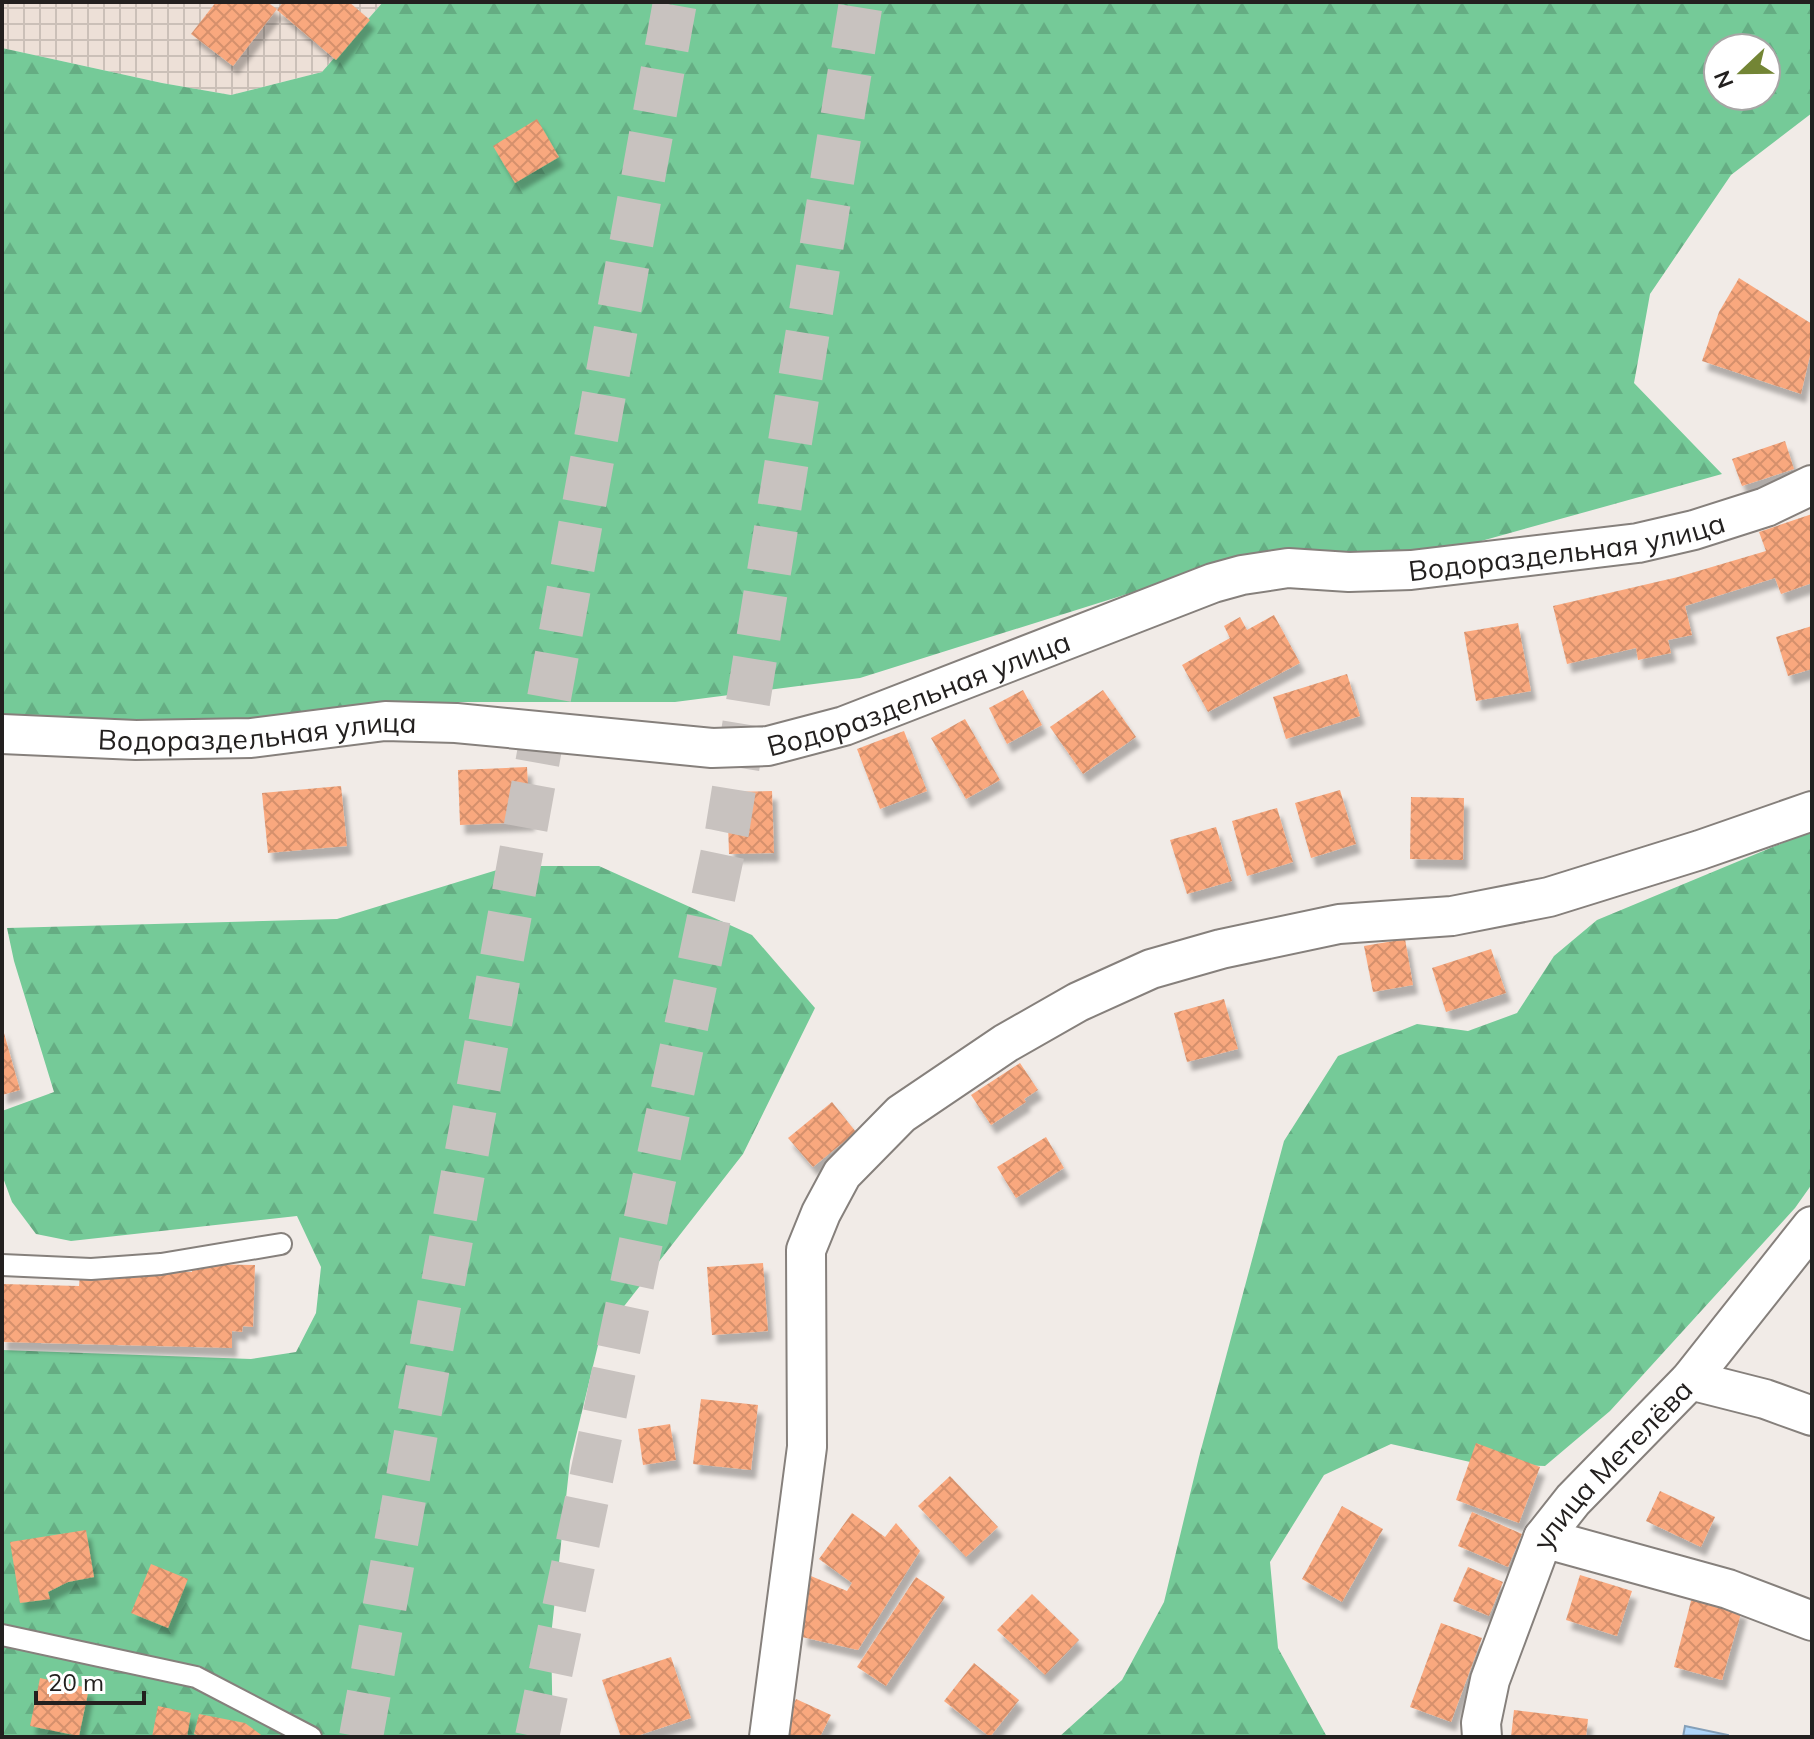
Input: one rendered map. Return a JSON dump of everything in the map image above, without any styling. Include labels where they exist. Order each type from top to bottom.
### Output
[{"type":"street","name":"Водораздельная улица","points":[[2,734],[136,740],[251,738],[385,721],[456,723],[712,748],[768,746],[844,726],[1213,583],[1242,575],[1288,568],[1349,572],[1411,570],[1638,543],[1694,530],[1766,507],[1812,485]]},
{"type":"street","points":[[769,1737],[807,1447],[806,1250],[842,1174],[901,1114],[1006,1043],[1078,1002],[1151,969],[1221,949],[1339,924],[1452,916],[1549,897],[1812,811]]},
{"type":"street","name":"улица Метелёва","points":[[1482,1737],[1481,1723],[1490,1680],[1543,1538],[1573,1500],[1690,1380],[1812,1226]]},
{"type":"street","points":[[1690,1380],[1765,1399],[1812,1416]]},
{"type":"street","points":[[1543,1538],[1728,1589],[1812,1621]]},
{"type":"lane","points":[[2,1265],[91,1269],[161,1264],[281,1244]]},
{"type":"lane","points":[[2,1635],[196,1677],[311,1737]]},
{"type":"shaded area","points":[[2,2],[383,2],[322,72],[231,95],[2,48]]},
{"type":"green space","points":[[383,2],[1812,2],[1812,113],[1731,175],[1650,294],[1634,383],[1722,474],[1413,560],[1307,552],[1239,555],[1175,579],[860,678],[675,702],[458,702],[276,737],[2,726],[2,48],[231,95],[322,72]]},
{"type":"green space","points":[[1812,829],[1812,1184],[1795,1208],[1610,1411],[1545,1466],[1479,1464],[1391,1444],[1324,1475],[1270,1562],[1278,1648],[1327,1737],[1059,1737],[1122,1680],[1164,1602],[1199,1457],[1284,1141],[1338,1056],[1417,1024],[1468,1031],[1517,1013],[1554,956],[1597,920]]},
{"type":"green space","points":[[510,866],[599,866],[752,935],[815,1008],[743,1154],[600,1337],[570,1461],[551,1636],[553,1737],[2,1737],[2,1350],[251,1359],[296,1352],[316,1313],[321,1267],[297,1216],[71,1241],[36,1234],[12,1202],[2,1175],[2,1111],[54,1092],[7,928],[337,919]]},
{"type":"water","points":[[1685,1726],[1728,1735],[1728,1737],[1683,1737]]},
{"type":"building","points":[[216,2],[267,2],[277,9],[233,66],[191,34]]},
{"type":"building","points":[[283,2],[349,2],[370,20],[336,60],[277,10]]},
{"type":"building","points":[[537,119],[559,157],[515,183],[493,146]]},
{"type":"building","points":[[1739,278],[1812,324],[1812,347],[1801,394],[1702,361],[1719,312]]},
{"type":"building","points":[[1785,441],[1794,469],[1742,486],[1732,459]]},
{"type":"building","points":[[1812,514],[1812,583],[1781,594],[1775,578],[1685,606],[1692,635],[1668,640],[1671,653],[1638,660],[1636,648],[1567,664],[1553,606],[1678,577],[1766,551],[1759,532]]},
{"type":"building","points":[[1274,615],[1300,663],[1208,712],[1182,665],[1230,638],[1224,626],[1240,617],[1247,630]]},
{"type":"building","points":[[1518,623],[1531,691],[1476,701],[1464,632]]},
{"type":"building","points":[[1812,626],[1812,669],[1788,676],[1776,637]]},
{"type":"building","points":[[1347,674],[1360,716],[1286,739],[1273,697]]},
{"type":"building","points":[[1023,690],[1042,725],[1007,744],[989,708]]},
{"type":"building","points":[[1103,690],[1136,737],[1083,774],[1050,727]]},
{"type":"building","points":[[965,719],[1000,780],[966,799],[931,738]]},
{"type":"building","points":[[904,731],[927,791],[880,809],[857,749]]},
{"type":"building","points":[[527,767],[530,822],[460,825],[458,770]]},
{"type":"building","points":[[341,786],[347,846],[268,853],[262,793]]},
{"type":"building","points":[[1340,790],[1356,844],[1311,858],[1295,803]]},
{"type":"building","points":[[772,791],[774,853],[729,854],[727,792]]},
{"type":"building","points":[[1411,797],[1464,798],[1463,860],[1410,859]]},
{"type":"building","points":[[1277,808],[1293,862],[1247,876],[1232,821]]},
{"type":"building","points":[[1216,827],[1232,881],[1187,894],[1170,840]]},
{"type":"building","points":[[1405,939],[1413,985],[1373,992],[1364,946]]},
{"type":"building","points":[[1491,949],[1506,993],[1446,1012],[1432,968]]},
{"type":"building","points":[[1224,999],[1238,1049],[1187,1062],[1174,1013]]},
{"type":"building","points":[[2,1026],[20,1090],[2,1095]]},
{"type":"building","points":[[1020,1063],[1038,1090],[1024,1099],[1026,1102],[991,1125],[971,1095]]},
{"type":"building","points":[[832,1102],[856,1132],[813,1167],[788,1138]]},
{"type":"building","points":[[1046,1137],[1064,1168],[1016,1198],[997,1167]]},
{"type":"building","points":[[763,1263],[768,1331],[712,1335],[707,1267]]},
{"type":"building","points":[[192,1264],[255,1265],[253,1327],[243,1326],[242,1332],[232,1331],[232,1348],[2,1342],[2,1284],[79,1286],[80,1275],[159,1276],[159,1271],[192,1272]]},
{"type":"building","points":[[701,1399],[758,1405],[751,1470],[693,1464]]},
{"type":"building","points":[[670,1424],[676,1460],[643,1465],[638,1429]]},
{"type":"building","points":[[1476,1443],[1540,1467],[1519,1523],[1456,1500]]},
{"type":"building","points":[[950,1476],[998,1527],[966,1557],[918,1506]]},
{"type":"building","points":[[1660,1491],[1715,1517],[1701,1547],[1646,1521]]},
{"type":"building","points":[[1342,1506],[1383,1529],[1342,1602],[1302,1579]]},
{"type":"building","points":[[1472,1512],[1522,1534],[1508,1567],[1458,1546]]},
{"type":"building","points":[[852,1513],[885,1537],[896,1523],[920,1551],[858,1650],[802,1637],[806,1574],[847,1591],[852,1583],[819,1559]]},
{"type":"building","points":[[86,1530],[94,1577],[68,1582],[48,1592],[50,1599],[20,1603],[10,1542]]},
{"type":"building","points":[[151,1564],[188,1579],[168,1628],[131,1613]]},
{"type":"building","points":[[1468,1567],[1503,1582],[1489,1616],[1453,1601]]},
{"type":"building","points":[[1580,1575],[1632,1591],[1617,1636],[1566,1620]]},
{"type":"building","points":[[916,1577],[945,1597],[886,1686],[857,1667]]},
{"type":"building","points":[[1032,1594],[1079,1640],[1045,1675],[997,1630]]},
{"type":"building","points":[[1692,1597],[1742,1610],[1722,1680],[1674,1667]]},
{"type":"building","points":[[1441,1623],[1482,1638],[1451,1722],[1410,1707]]},
{"type":"building","points":[[671,1657],[691,1718],[634,1737],[621,1737],[602,1680]]},
{"type":"building","points":[[974,1663],[1019,1700],[990,1737],[944,1701]]},
{"type":"building","points":[[40,1678],[89,1688],[79,1736],[30,1726]]},
{"type":"building","points":[[796,1699],[831,1715],[820,1737],[778,1737]]},
{"type":"building","points":[[158,1706],[191,1713],[187,1737],[152,1737]]},
{"type":"building","points":[[1514,1710],[1588,1719],[1586,1737],[1511,1737]]},
{"type":"building","points":[[199,1714],[245,1723],[264,1737],[202,1737],[194,1734]]},
{"type":"tunnel","points":[[361,1737],[675,2]]},
{"type":"tunnel","points":[[537,1737],[727,832],[861,2]]}]
